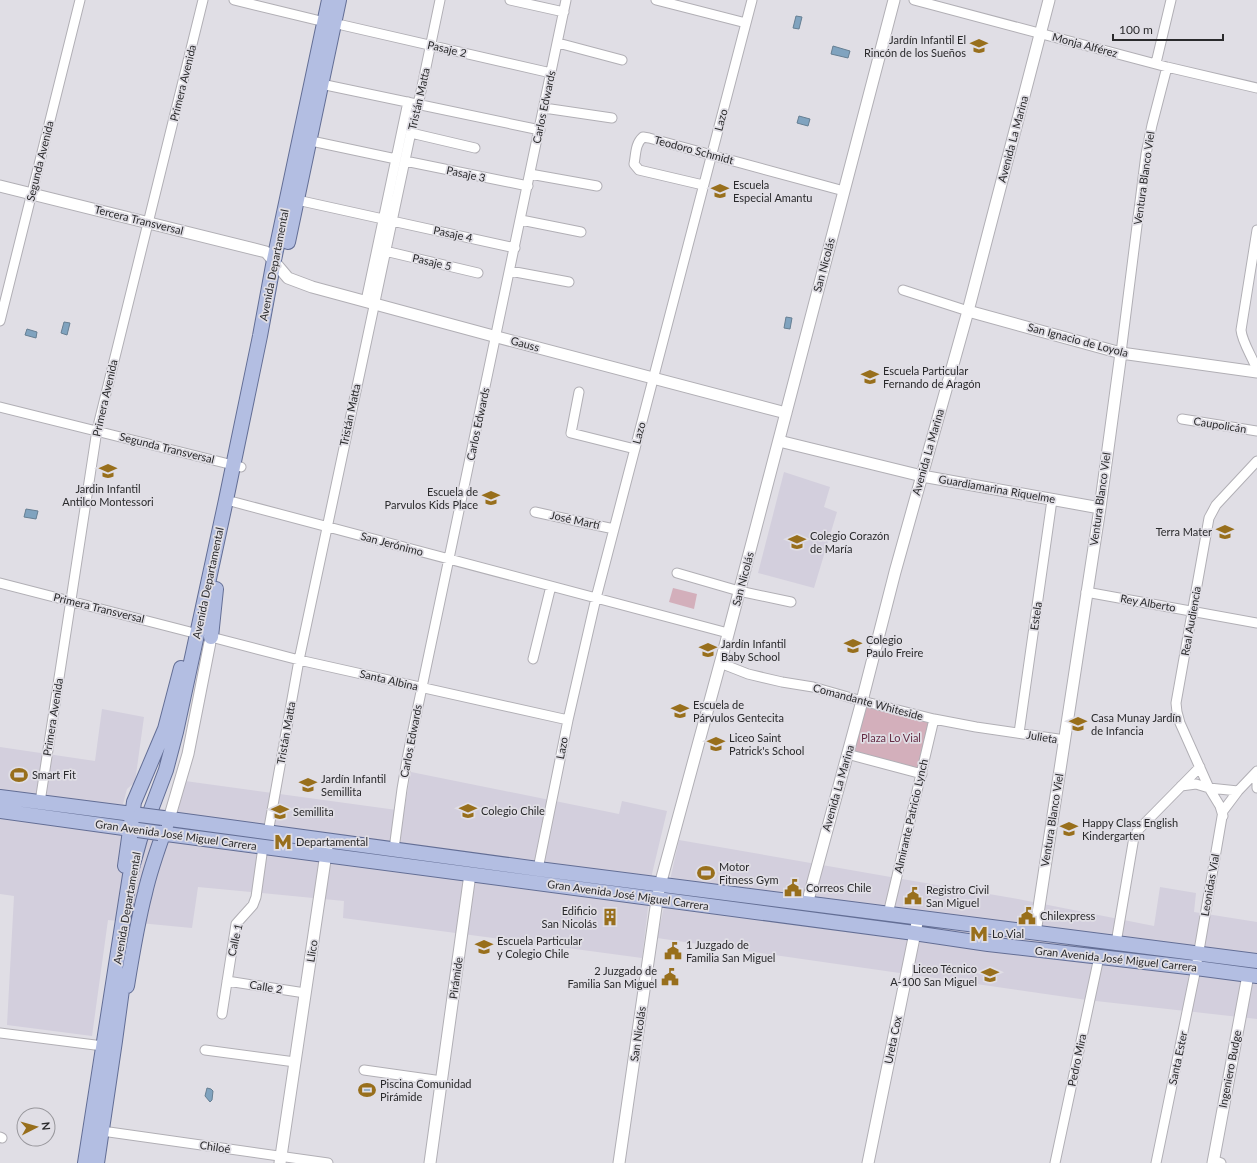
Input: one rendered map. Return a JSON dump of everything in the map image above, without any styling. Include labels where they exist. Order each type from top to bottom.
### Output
[{"type":"main road","name":"Avenida Departamental","points":[[278,265],[297,200],[333,24],[328,0]]},
{"type":"main road","name":"Avenida Departamental","points":[[97,1163],[102,1131],[108,1040],[130,876],[140,839],[160,787],[205,635],[237,466],[278,265],[339,0]]},
{"type":"main road","name":"Avenida Departamental","points":[[85,1163],[138,873],[180,746],[216,589],[234,502],[237,466]]},
{"type":"main road","points":[[108,1040],[105,1014],[106,991],[134,829],[136,814],[134,802],[167,724],[179,674],[205,635],[216,589]]},
{"type":"main road","name":"Gran Avenida José Miguel Carrera","points":[[0,797],[806,904],[1198,954],[1257,958]]},
{"type":"main road","name":"Gran Avenida José Miguel Carrera","points":[[0,811],[988,944],[1252,975]]},
{"type":"main road","points":[[108,1040],[125,1002],[133,950],[145,892],[166,819]]},
{"type":"main road","points":[[468,860],[470,874]]},
{"type":"street","name":"Segunda Avenida","points":[[0,322],[80,0]]},
{"type":"street","name":"Primera Avenida","points":[[40,802],[97,430],[203,0]]},
{"type":"street","name":"Pasaje 2","points":[[234,0],[551,73]]},
{"type":"street","name":"Tristán Matta","points":[[268,833],[299,660],[327,527],[370,302],[413,103],[420,96],[440,0]]},
{"type":"street","points":[[510,0],[564,12]]},
{"type":"street","name":"Carlos Edwards","points":[[394,849],[404,775],[497,337],[566,0]]},
{"type":"street","points":[[658,0],[746,23]]},
{"type":"street","name":"Lazo","points":[[538,869],[568,720],[596,598],[752,0]]},
{"type":"street","name":"San Nicolás","points":[[619,1163],[660,885],[728,633],[894,0]]},
{"type":"street","name":"Monja Alférez","points":[[914,0],[1156,64],[1257,88]]},
{"type":"street","name":"Avenida La Marina","points":[[806,904],[968,310],[1049,0]]},
{"type":"street","points":[[1156,64],[1171,0]]},
{"type":"street","points":[[558,43],[622,60]]},
{"type":"street","name":"Ventura Blanco Viel","points":[[1035,933],[1100,508],[1148,139],[1168,67]]},
{"type":"street","points":[[321,84],[540,130]]},
{"type":"street","name":"Tristán Matta","points":[[400,160],[411,133],[413,103]]},
{"type":"street","points":[[544,108],[612,118]]},
{"type":"street","points":[[411,133],[475,148]]},
{"type":"street","name":"Teodoro Schmidt","points":[[703,185],[638,170],[634,164],[638,144],[643,137],[711,154],[844,191]]},
{"type":"street","name":"Pasaje 3","points":[[316,142],[528,186]]},
{"type":"street","points":[[530,174],[597,186]]},
{"type":"street","name":"Tercera Transversal","points":[[0,186],[266,252],[278,265]]},
{"type":"street","name":"Pasaje 4","points":[[297,200],[515,248]]},
{"type":"street","name":"Tristán Matta","points":[[370,302],[385,251],[388,220]]},
{"type":"street","points":[[521,220],[582,232]]},
{"type":"street","points":[[1257,230],[1241,335],[1253,358],[1257,371]]},
{"type":"street","name":"Pasaje 5","points":[[385,251],[478,273]]},
{"type":"street","name":"Gauss","points":[[278,265],[288,278],[293,280],[497,337],[786,413]]},
{"type":"street","points":[[510,271],[569,282]]},
{"type":"street","name":"San Ignacio de Loyola","points":[[903,290],[1121,353],[1257,371]]},
{"type":"street","points":[[579,392],[571,433],[635,449]]},
{"type":"street","name":"Segunda Transversal","points":[[0,407],[237,466]]},
{"type":"street","name":"Caupolicán","points":[[1182,419],[1257,431]]},
{"type":"street","name":"Guardiamarina Riquelme","points":[[778,441],[922,476],[1100,508]]},
{"type":"street","name":"Real Audiencia","points":[[1200,767],[1180,723],[1176,703],[1209,518],[1216,505],[1257,461]]},
{"type":"street","name":"Estela","points":[[1019,733],[1052,500]]},
{"type":"street","name":"San Jerónimo","points":[[234,502],[728,633]]},
{"type":"street","name":"José Martí","points":[[535,512],[614,529]]},
{"type":"street","points":[[677,574],[739,591],[791,602]]},
{"type":"street","name":"Primera Transversal","points":[[0,583],[205,635]]},
{"type":"street","points":[[532,659],[550,586]]},
{"type":"street","name":"Rey Alberto","points":[[1086,592],[1257,623]]},
{"type":"street","name":"Santa Albina","points":[[205,635],[299,660],[568,720]]},
{"type":"street","name":"Avenida Departamental","points":[[166,819],[188,754],[205,635]]},
{"type":"street","name":"Comandante Whiteside","points":[[720,663],[748,674],[813,687],[934,719],[1019,733]]},
{"type":"street","name":"Almirante Patricio Lynch","points":[[888,914],[934,719]]},
{"type":"street","name":"Julieta","points":[[1019,733],[1065,740]]},
{"type":"street","points":[[847,754],[922,774]]},
{"type":"street","points":[[1116,943],[1134,837],[1139,829],[1200,767],[1209,788],[1220,806],[1223,816]]},
{"type":"street","name":"Leonidas Vial","points":[[1198,954],[1225,808],[1238,791],[1257,771]]},
{"type":"street","points":[[1257,776],[1257,788]]},
{"type":"street","points":[[1181,786],[1196,784],[1209,788],[1238,791]]},
{"type":"street","name":"Llico","points":[[281,1160],[328,840]]},
{"type":"street","name":"Calle 1","points":[[222,1014],[236,924],[253,905],[256,897],[262,847]]},
{"type":"street","name":"Pirámide","points":[[430,1163],[470,874]]},
{"type":"street","name":"Ureta Cox","points":[[868,1163],[918,918]]},
{"type":"street","name":"Santa Ester","points":[[1156,1163],[1198,954]]},
{"type":"street","name":"Pedro Mira","points":[[1055,1163],[1099,957]]},
{"type":"street","name":"Ingeniero Budge","points":[[1216,1162],[1252,975]]},
{"type":"street","name":"Calle 2","points":[[227,981],[306,993]]},
{"type":"street","points":[[0,1033],[108,1040]]},
{"type":"street","points":[[205,1050],[295,1062]]},
{"type":"street","points":[[364,1070],[442,1081]]},
{"type":"street","name":"Chiloé","points":[[102,1131],[281,1160],[328,1163]]},
{"type":"shaded area","name":"Colegio Corazón de María","points":[[784,472],[830,487],[824,507],[837,512],[814,588],[758,573]]},
{"type":"shaded area","points":[[102,709],[144,717],[135,782],[127,789],[123,804],[178,811],[185,781],[404,811],[411,772],[619,814],[622,801],[667,811],[652,874],[642,958],[343,918],[344,901],[198,887],[192,928],[108,920],[92,1036],[7,1025],[14,896],[0,894],[0,747],[95,761]]},
{"type":"shaded area","points":[[679,840],[1018,899],[1154,926],[1160,887],[1196,893],[1194,912],[1257,922],[1257,1019],[1087,1000],[657,938]]},
{"type":"green space","points":[[673,588],[697,594],[694,609],[669,602]]},
{"type":"green space","name":"Plaza Lo Vial","points":[[864,707],[929,723],[917,769],[853,753]]},
{"type":"water","points":[[796,16],[802,17],[799,29],[793,28]]},
{"type":"water","points":[[833,46],[850,51],[848,58],[831,54]]},
{"type":"water","points":[[799,116],[810,119],[808,126],[797,123]]},
{"type":"water","points":[[786,317],[792,318],[790,329],[784,328]]},
{"type":"water","points":[[64,322],[70,323],[67,335],[61,333]]},
{"type":"water","points":[[27,329],[37,332],[36,338],[25,335]]},
{"type":"water","points":[[26,509],[38,511],[36,519],[24,517]]},
{"type":"water","name":"Piscina Comunidad Pirámide","points":[[362,1086],[374,1087],[373,1094],[361,1093]]},
{"type":"water","points":[[207,1088],[213,1091],[212,1100],[210,1102],[205,1096]]},
{"type":"place","name":"Jardín Infantil El Rincón de los Sueños","points":[[979,46]]},
{"type":"place","name":"Escuela Especial Amantu","points":[[720,191]]},
{"type":"place","name":"Escuela Particular Fernando de Aragón","points":[[870,377]]},
{"type":"place","name":"Jardin Infantil Antilco Montessori","points":[[108,471]]},
{"type":"place","name":"Escuela de Parvulos Kids Place","points":[[491,498]]},
{"type":"place","name":"Terra Mater","points":[[1225,532]]},
{"type":"place","name":"Colegio Corazón de María","points":[[797,542]]},
{"type":"place","name":"Colegio Paulo Freire","points":[[853,646]]},
{"type":"place","name":"Jardín Infantil Baby School","points":[[708,650]]},
{"type":"place","name":"Escuela de Párvulos Gentecita","points":[[680,711]]},
{"type":"place","name":"Casa Munay Jardín de Infancia","points":[[1078,724]]},
{"type":"place","name":"Liceo Saint Patrick's School","points":[[716,744]]},
{"type":"place","name":"Smart Fit","points":[[19,775]]},
{"type":"place","name":"Jardín Infantil Semillita","points":[[308,785]]},
{"type":"place","name":"Colegio Chile","points":[[468,811]]},
{"type":"place","name":"Semillita","points":[[280,812]]},
{"type":"place","name":"Happy Class English Kindergarten","points":[[1069,829]]},
{"type":"place","name":"Departamental","points":[[283,842]]},
{"type":"place","name":"Motor Fitness Gym","points":[[706,873]]},
{"type":"place","name":"Correos Chile","points":[[793,888]]},
{"type":"place","name":"Registro Civil San Miguel","points":[[913,896]]},
{"type":"place","name":"Chilexpress","points":[[1027,916]]},
{"type":"place","name":"Edificio San Nicolás","points":[[610,917]]},
{"type":"place","name":"Lo Vial","points":[[979,934]]},
{"type":"place","name":"Escuela Particular y Colegio Chile","points":[[484,947]]},
{"type":"place","name":"1 Juzgado de Familia San Miguel","points":[[673,951]]},
{"type":"place","name":"Liceo Técnico A-100 San Miguel","points":[[990,975]]},
{"type":"place","name":"2 Juzgado de Familia San Miguel","points":[[670,977]]},
{"type":"place","name":"Piscina Comunidad Pirámide","points":[[367,1090]]}]
